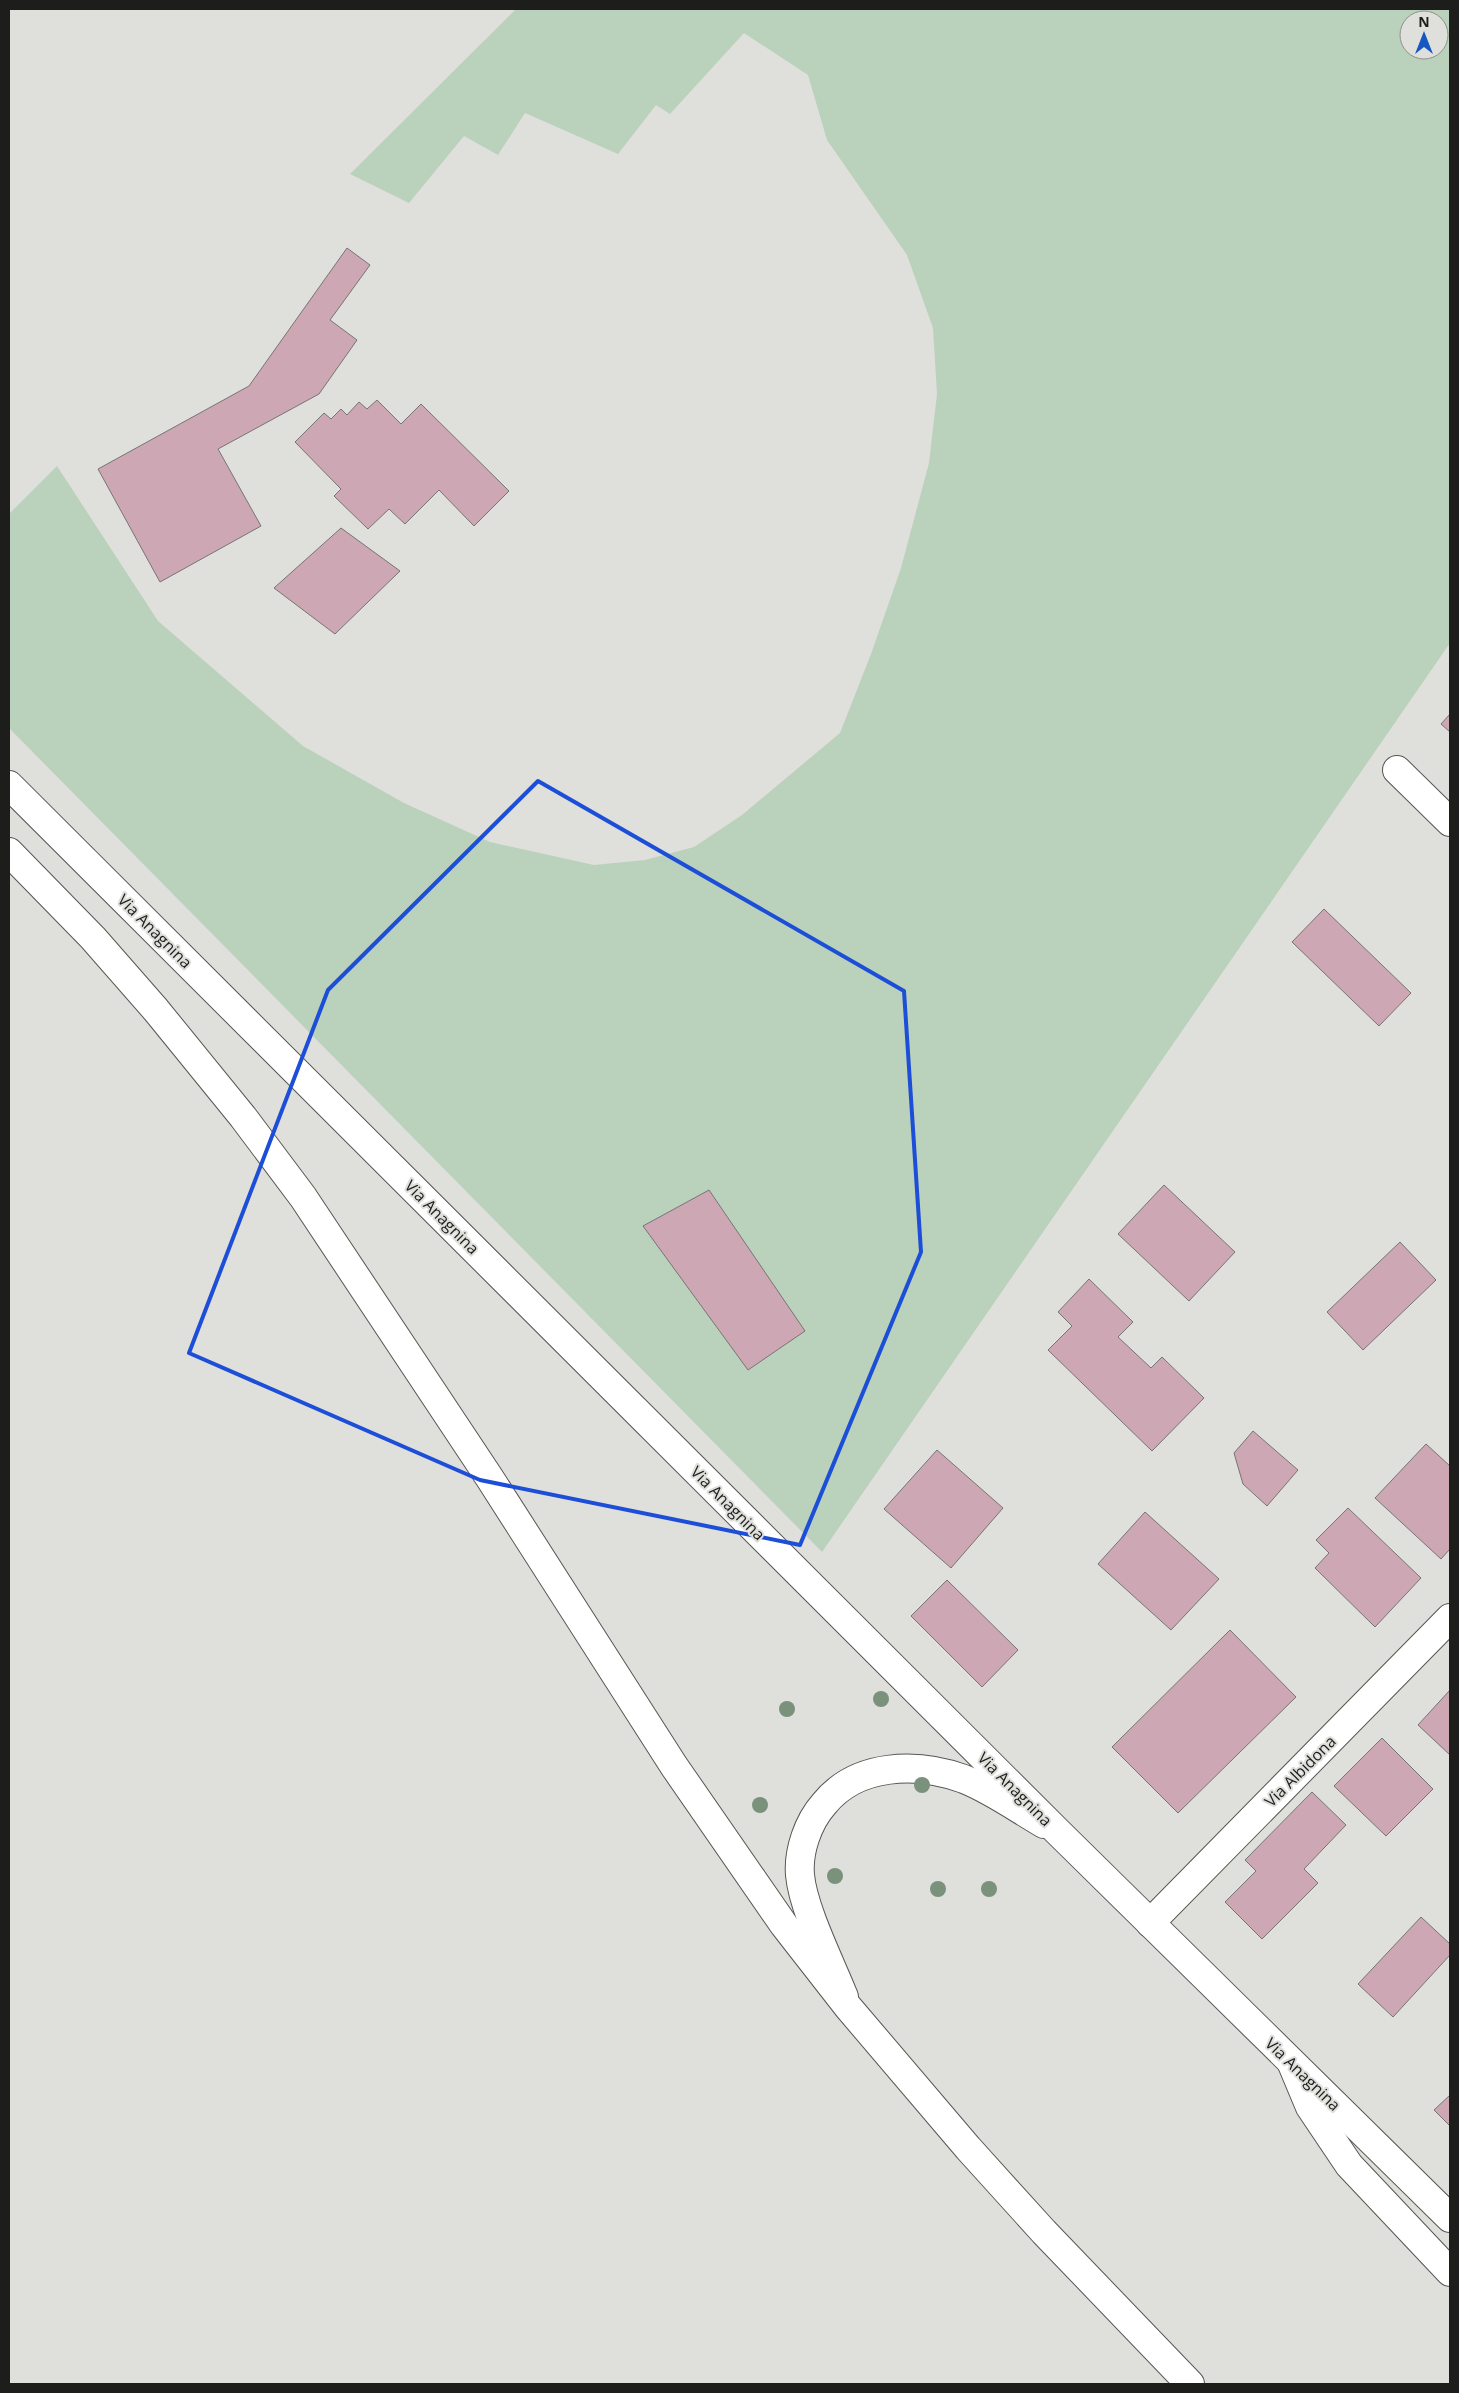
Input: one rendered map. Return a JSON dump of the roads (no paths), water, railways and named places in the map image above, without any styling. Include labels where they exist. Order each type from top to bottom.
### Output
[{"type":"main road","points":[[1397,770],[1450,822]]},
{"type":"main road","name":"Via Anagnina","points":[[9,785],[1058,1832],[1292,2064],[1448,2213]]},
{"type":"main road","points":[[9,852],[93,938],[156,1010],[272,1155],[360,1280],[674,1766],[784,1925],[848,2007],[1044,2232],[1190,2384]]},
{"type":"main road","name":"Via Albidona","points":[[1150,1923],[1450,1618]]},
{"type":"main road","points":[[848,2007],[805,1898],[800,1874],[806,1838],[820,1808],[831,1795],[860,1777],[879,1771],[894,1768],[931,1770],[971,1783],[1058,1832]]},
{"type":"main road","points":[[1292,2064],[1310,2107],[1349,2165],[1450,2272]]}]
